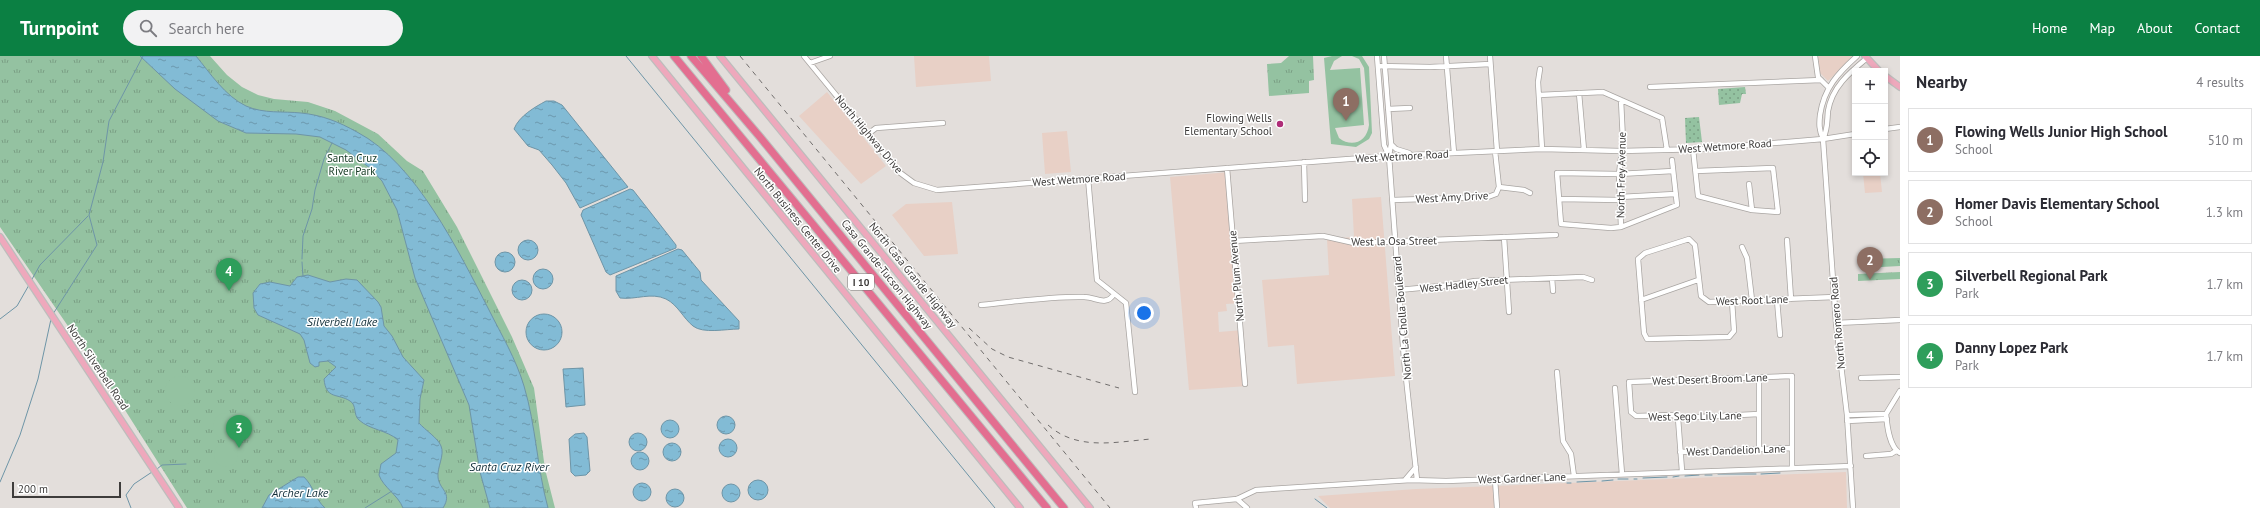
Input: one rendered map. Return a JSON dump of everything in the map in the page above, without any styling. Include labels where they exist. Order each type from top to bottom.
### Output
[{"type":"highway","name":"Casa Grande-Tucson Highway","points":[[691,56],[751,126],[1064,508]]},
{"type":"highway","points":[[701,56],[751,126]]},
{"type":"highway","name":"I 10","points":[[675,57],[1047,508]]},
{"type":"main road","name":"North Business Center Drive","points":[[652,56],[1020,508]]},
{"type":"main road","name":"North Casa Grande Highway","points":[[720,56],[1090,508]]},
{"type":"main road","points":[[1866,57],[1876,68]]},
{"type":"main road","points":[[1888,78],[1900,88]]},
{"type":"main road","name":"North Silverbell Road","points":[[0,237],[179,508]]},
{"type":"street","name":"North Highway Drive","points":[[804,56],[899,172],[909,180],[925,187],[949,189]]},
{"type":"street","points":[[810,63],[830,56]]},
{"type":"street","name":"North La Cholla Boulevard","points":[[1377,56],[1384,145],[1389,156]]},
{"type":"street","name":"North La Cholla Boulevard","points":[[1384,56],[1391,144],[1389,156],[1404,359],[1417,480]]},
{"type":"street","points":[[1446,56],[1454,153]]},
{"type":"street","points":[[1490,56],[1499,187]]},
{"type":"street","points":[[1815,56],[1817,74],[1828,87]]},
{"type":"street","name":"North Romero Road","points":[[1853,508],[1847,414],[1836,323],[1823,139],[1819,131],[1819,122],[1822,102],[1828,87],[1842,70],[1857,56]]},
{"type":"street","name":"North Romero Road","points":[[1823,139],[1828,129],[1828,110],[1838,87],[1847,74],[1866,57]]},
{"type":"street","points":[[1378,66],[1446,66],[1490,64]]},
{"type":"street","points":[[1540,69],[1539,95],[1542,149]]},
{"type":"street","points":[[1650,87],[1821,80]]},
{"type":"street","points":[[1579,92],[1584,150]]},
{"type":"street","points":[[1539,95],[1603,92],[1662,118],[1667,150]]},
{"type":"street","name":"North Frey Avenue","points":[[1621,100],[1623,141],[1619,174],[1621,227]]},
{"type":"street","points":[[1388,109],[1410,108]]},
{"type":"street","points":[[868,134],[876,128],[943,123]]},
{"type":"street","points":[[1888,129],[1900,127]]},
{"type":"street","name":"West Wetmore Road","points":[[949,189],[1413,154],[1542,149],[1621,151],[1693,149],[1823,139],[1852,134]]},
{"type":"street","points":[[1391,144],[1396,149],[1413,154]]},
{"type":"street","points":[[1693,149],[1698,196],[1752,210],[1778,212],[1773,168],[1696,171]]},
{"type":"street","points":[[1672,160],[1677,205],[1621,227],[1611,228],[1561,224],[1557,173],[1619,174],[1673,171]]},
{"type":"street","points":[[1304,162],[1305,200]]},
{"type":"street","name":"North Plum Avenue","points":[[1227,168],[1245,384]]},
{"type":"street","points":[[1088,178],[1097,280],[1126,304],[1135,392]]},
{"type":"street","points":[[1748,184],[1752,210]]},
{"type":"street","name":"West Amy Drive","points":[[1393,200],[1492,196],[1498,193],[1499,187],[1524,190],[1530,194]]},
{"type":"street","points":[[1559,199],[1620,199],[1675,194]]},
{"type":"street","name":"West la Osa Street","points":[[1233,241],[1324,236],[1354,243],[1556,235]]},
{"type":"street","points":[[1504,238],[1508,279],[1509,312]]},
{"type":"street","points":[[1641,300],[1698,280],[1695,245],[1692,238],[1639,256],[1638,264],[1641,300],[1645,339],[1654,340],[1733,337],[1732,301]]},
{"type":"street","points":[[1787,240],[1791,299]]},
{"type":"street","points":[[1742,247],[1747,258],[1752,300]]},
{"type":"street","name":"West Hadley Street","points":[[1400,290],[1451,285],[1474,280],[1583,277],[1592,280]]},
{"type":"street","points":[[1552,278],[1553,291]]},
{"type":"street","name":"West Root Lane","points":[[1698,280],[1701,296],[1709,302],[1835,297]]},
{"type":"street","points":[[981,305],[1068,297],[1091,297],[1106,301],[1111,300],[1114,294]]},
{"type":"street","points":[[1778,300],[1780,335]]},
{"type":"street","points":[[1836,323],[1900,320]]},
{"type":"street","points":[[1557,372],[1563,441],[1571,454],[1574,476]]},
{"type":"street","name":"West Desert Broom Lane","points":[[1633,414],[1628,382],[1792,376],[1792,448]]},
{"type":"street","points":[[1759,377],[1759,448]]},
{"type":"street","points":[[1862,378],[1900,377]]},
{"type":"street","points":[[1615,388],[1622,474]]},
{"type":"street","points":[[1866,456],[1898,452],[1886,414],[1900,391]]},
{"type":"street","name":"West Sego Lily Lane","points":[[1633,414],[1637,416],[1673,415],[1678,418],[1759,414]]},
{"type":"street","points":[[1847,414],[1886,414]]},
{"type":"street","points":[[1678,418],[1682,471]]},
{"type":"street","points":[[1847,421],[1887,419]]},
{"type":"street","points":[[1792,448],[1792,468]]},
{"type":"street","name":"West Dandelion Lane","points":[[1680,452],[1792,448]]},
{"type":"street","name":"West Gardner Lane","points":[[1196,506],[1237,499],[1256,490],[1405,480],[1430,481],[1851,466]]},
{"type":"street","points":[[1405,480],[1416,467]]},
{"type":"street","points":[[1495,478],[1497,508]]},
{"type":"street","points":[[1237,499],[1246,508]]},
{"type":"shaded area","points":[[914,56],[989,56],[991,81],[916,87]]},
{"type":"shaded area","points":[[1818,56],[1853,56],[1828,81],[1820,73]]},
{"type":"shaded area","points":[[827,92],[886,166],[861,184],[799,116]]},
{"type":"shaded area","points":[[1067,131],[1071,172],[1045,174],[1042,133]]},
{"type":"shaded area","points":[[1230,172],[1241,303],[1226,304],[1227,311],[1218,312],[1219,332],[1243,330],[1248,386],[1189,390],[1170,177]]},
{"type":"shaded area","points":[[1863,176],[1880,176],[1882,192],[1865,193]]},
{"type":"shaded area","points":[[1381,197],[1395,376],[1297,384],[1294,345],[1268,347],[1262,280],[1329,275],[1327,239],[1354,237],[1352,199]]},
{"type":"shaded area","points":[[952,202],[958,254],[924,256],[892,215],[906,204]]},
{"type":"shaded area","points":[[1846,472],[1847,508],[1330,508],[1318,496],[1416,489]]},
{"type":"green space","name":"Santa Cruz River Park","points":[[0,56],[210,56],[227,75],[242,87],[258,95],[274,99],[308,102],[335,111],[378,134],[407,161],[423,171],[457,227],[512,337],[534,388],[545,469],[555,508],[187,508],[118,399],[0,227]]},
{"type":"green space","points":[[1289,56],[1313,56],[1314,80],[1309,81],[1309,93],[1269,96],[1267,64],[1281,63]]},
{"type":"green space","points":[[1342,56],[1334,61],[1330,70],[1360,68],[1364,125],[1335,128],[1339,138],[1349,143],[1358,142],[1362,139],[1368,131],[1369,125],[1364,68],[1359,59],[1352,56],[1362,56],[1369,67],[1372,133],[1369,139],[1356,147],[1331,144],[1324,58]]},
{"type":"green space","points":[[1745,87],[1746,94],[1742,94],[1740,103],[1719,105],[1718,89]]},
{"type":"green space","points":[[1699,117],[1702,142],[1686,143],[1685,118]]},
{"type":"green space","points":[[1900,258],[1900,266],[1863,268],[1862,259]]},
{"type":"green space","points":[[1900,272],[1900,279],[1858,281],[1858,274]]},
{"type":"green space","points":[[180,376],[186,377],[194,385],[194,397],[186,405],[180,406],[174,405],[166,397],[165,391],[166,385],[174,377]]},
{"type":"green space","points":[[226,413],[235,417],[239,426],[235,435],[226,439],[217,435],[213,426],[217,417]]},
{"type":"green space","points":[[226,443],[235,446],[238,455],[235,464],[226,467],[217,464],[214,455],[217,446]]},
{"type":"water","name":"Santa Cruz River","points":[[140,56],[196,56],[212,77],[238,102],[253,109],[316,115],[344,125],[378,146],[398,165],[417,187],[450,236],[517,366],[528,401],[541,478],[548,508],[490,508],[480,472],[469,405],[415,278],[397,210],[382,181],[370,168],[346,150],[320,137],[296,134],[246,133],[218,121],[175,89]]},
{"type":"water","points":[[546,101],[554,101],[562,105],[628,187],[580,208],[566,183],[552,165],[539,150],[528,146],[514,129],[516,124],[523,116]]},
{"type":"water","points":[[630,189],[633,190],[676,245],[676,248],[610,275],[606,272],[581,215],[583,210]]},
{"type":"water","points":[[528,240],[535,243],[538,250],[535,257],[528,260],[521,257],[518,250],[521,243]]},
{"type":"water","points":[[678,249],[682,250],[700,272],[701,280],[739,321],[739,329],[703,330],[697,328],[689,323],[674,305],[666,299],[660,297],[649,296],[620,298],[616,291],[616,276]]},
{"type":"water","points":[[505,252],[512,255],[515,262],[512,269],[505,272],[498,269],[495,262],[498,255]]},
{"type":"water","points":[[543,269],[550,272],[553,279],[550,286],[543,289],[536,286],[533,279],[536,272]]},
{"type":"water","name":"Silverbell Lake","points":[[308,275],[330,282],[346,279],[357,280],[378,302],[381,307],[384,326],[392,336],[403,357],[424,380],[420,399],[419,423],[437,440],[441,446],[442,457],[438,477],[447,498],[443,508],[403,508],[401,503],[379,475],[381,464],[396,453],[398,440],[389,434],[363,423],[357,418],[354,405],[350,401],[333,395],[327,390],[324,379],[336,367],[328,361],[319,362],[319,366],[315,367],[310,363],[304,340],[300,334],[258,315],[254,308],[253,293],[260,284],[270,282],[290,286],[297,277]]},
{"type":"water","points":[[522,280],[529,283],[532,290],[529,297],[522,300],[515,297],[512,290],[515,283]]},
{"type":"water","points":[[544,314],[554,317],[559,322],[562,332],[559,342],[554,347],[544,350],[534,347],[529,342],[526,332],[529,322],[534,317]]},
{"type":"water","points":[[583,368],[585,405],[566,407],[563,369]]},
{"type":"water","points":[[726,416],[732,419],[735,425],[732,431],[726,434],[720,431],[717,425],[720,419]]},
{"type":"water","points":[[670,420],[676,423],[679,429],[676,435],[670,438],[664,435],[661,429],[664,423]]},
{"type":"water","points":[[584,433],[587,437],[590,471],[586,475],[575,476],[571,472],[569,439],[575,434]]},
{"type":"water","points":[[638,433],[644,436],[647,442],[644,448],[638,451],[632,448],[629,442],[632,436]]},
{"type":"water","points":[[728,439],[734,442],[737,448],[734,454],[728,457],[722,454],[719,448],[722,442]]},
{"type":"water","points":[[672,443],[678,446],[681,452],[678,458],[672,461],[666,458],[663,452],[666,446]]},
{"type":"water","points":[[640,452],[646,455],[649,461],[646,467],[640,470],[634,467],[631,461],[634,455]]},
{"type":"water","name":"Archer Lake","points":[[298,477],[304,477],[325,508],[262,508],[269,495]]},
{"type":"water","points":[[758,480],[765,483],[768,490],[765,497],[758,500],[751,497],[748,490],[751,483]]},
{"type":"water","points":[[642,483],[648,486],[651,492],[648,498],[642,501],[636,498],[633,492],[636,486]]},
{"type":"water","points":[[727,484],[735,484],[740,489],[738,500],[735,502],[727,502],[722,497],[722,489]]},
{"type":"water","points":[[671,489],[679,489],[684,494],[682,505],[679,507],[671,507],[666,502],[666,494]]},
{"type":"waterway","points":[[53,314],[97,245],[89,215],[103,162],[109,121],[143,56]]},
{"type":"waterway","points":[[626,56],[995,508]]},
{"type":"waterway","points":[[302,259],[303,236],[312,209],[315,190],[324,159],[332,143]]},
{"type":"waterway","points":[[31,281],[40,265],[88,216]]},
{"type":"waterway","points":[[302,262],[303,276]]},
{"type":"waterway","points":[[0,319],[17,306],[29,285]]},
{"type":"waterway","points":[[0,482],[20,435],[38,379],[51,319]]},
{"type":"waterway","points":[[157,469],[162,465],[186,464]]},
{"type":"waterway","points":[[131,508],[126,495],[134,484],[152,472]]},
{"type":"waterway","points":[[1761,474],[1780,473]]},
{"type":"waterway","points":[[1718,474],[1756,474]]},
{"type":"waterway","points":[[1685,476],[1699,475]]},
{"type":"waterway","points":[[1705,475],[1712,475]]},
{"type":"waterway","points":[[1673,477],[1679,476]]},
{"type":"waterway","points":[[1643,478],[1667,477]]},
{"type":"waterway","points":[[1618,479],[1628,479]]},
{"type":"waterway","points":[[1602,481],[1613,480]]},
{"type":"waterway","points":[[1577,482],[1596,481]]},
{"type":"waterway","points":[[365,508],[392,491]]},
{"type":"waterway","points":[[1315,499],[1327,508]]},
{"type":"railway","points":[[740,56],[1110,508]]},
{"type":"railway","points":[[969,328],[992,349],[1008,357],[1119,388]]},
{"type":"railway","points":[[1048,425],[1071,439],[1084,442],[1110,443],[1151,439]]},
{"type":"place","name":"Flowing Wells Junior High School","points":[[1346,121]]},
{"type":"place","name":"Flowing Wells Elementary School","points":[[1280,124]]},
{"type":"place","name":"Homer Davis Elementary School","points":[[1870,280]]},
{"type":"place","name":"Danny Lopez Park","points":[[229,291]]},
{"type":"place","name":"Silverbell Regional Park","points":[[239,448]]}]
